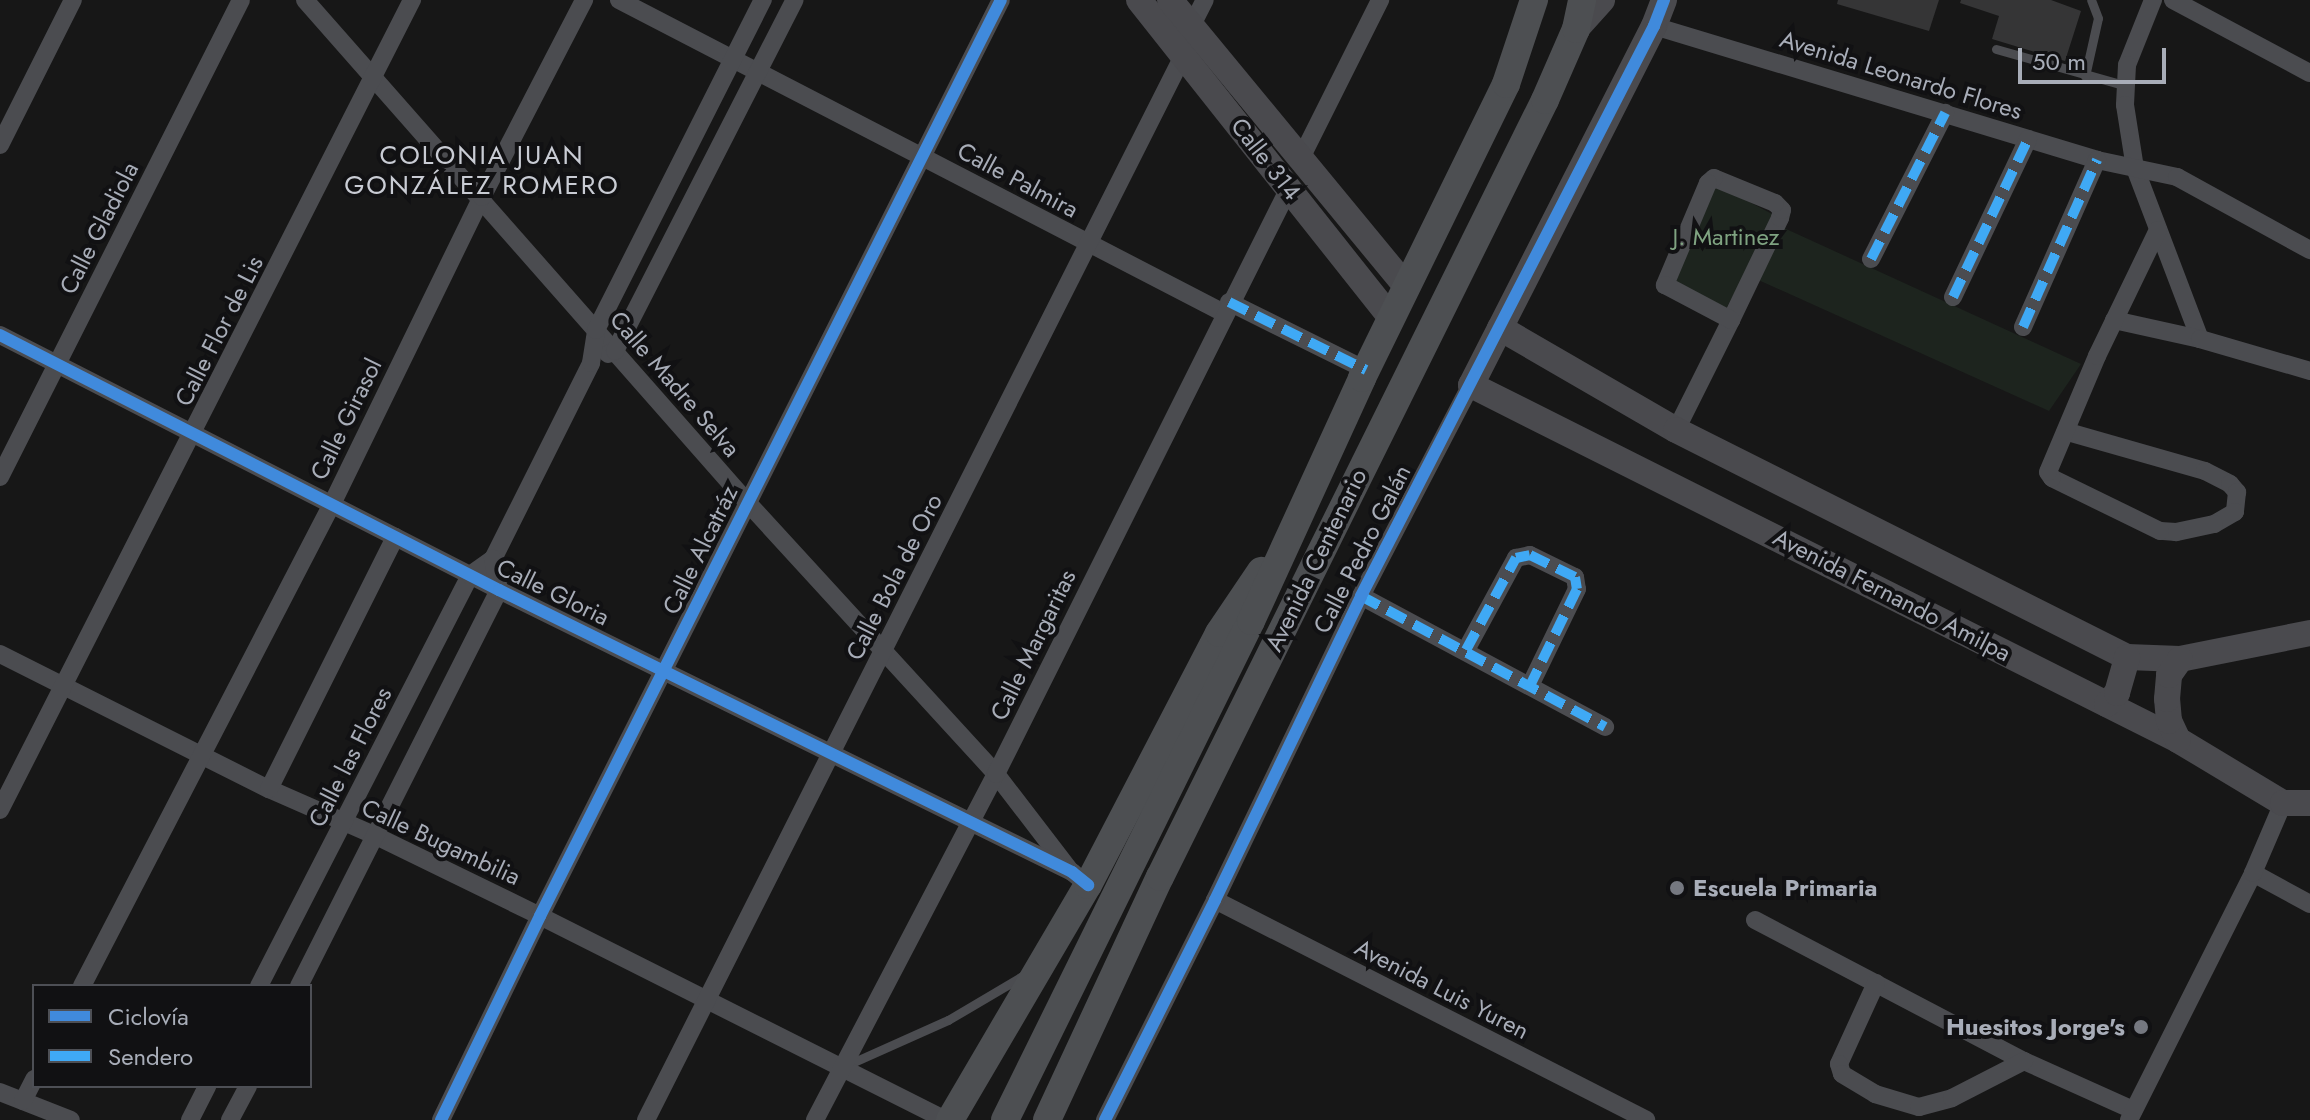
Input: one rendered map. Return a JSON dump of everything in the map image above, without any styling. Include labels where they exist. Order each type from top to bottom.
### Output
[{"type":"main road","name":"Avenida Centenario","points":[[948,1120],[1251,621],[1279,554],[1366,370],[1506,84],[1534,0]]},
{"type":"main road","name":"Avenida Centenario","points":[[1047,1120],[1160,877],[1545,100],[1576,29],[1582,0]]},
{"type":"main road","name":"Avenida Centenario","points":[[1005,1120],[1091,885]]},
{"type":"street","points":[[0,145],[73,0]]},
{"type":"street","name":"Calle Gladiola","points":[[0,477],[241,0]]},
{"type":"street","name":"Calle Madre Selva","points":[[305,0],[482,197],[747,502],[996,774],[1091,885]]},
{"type":"street","name":"Calle Flor de Lis","points":[[0,810],[412,0]]},
{"type":"street","name":"Calle Girasol","points":[[83,984],[332,504],[482,197],[584,0]]},
{"type":"street","name":"Calle Palmira","points":[[619,0],[1089,243],[1366,370]]},
{"type":"street","name":"Calle las Flores","points":[[260,984],[470,575],[493,559],[591,363],[596,330],[763,0]]},
{"type":"street","points":[[591,363],[615,351],[795,0]]},
{"type":"street","name":"Calle Alcatráz","points":[[441,1120],[747,502],[925,156],[1001,0]]},
{"type":"street","name":"Calle 314","points":[[1139,0],[1391,318]]},
{"type":"street","points":[[1170,0],[1407,287]]},
{"type":"street","points":[[1191,27],[1205,0]]},
{"type":"street","points":[[1301,158],[1380,0]]},
{"type":"street","points":[[1576,29],[1602,0]]},
{"type":"street","name":"Calle Pedro Galán","points":[[1105,1120],[1361,596],[1654,26],[1664,0]]},
{"type":"street","points":[[2153,0],[2127,65],[2123,85],[2135,168],[2200,339]]},
{"type":"street","points":[[2173,0],[2310,73]]},
{"type":"street","name":"Avenida Leonardo Flores","points":[[1654,26],[2097,160],[2177,177],[2310,250]]},
{"type":"street","name":"Calle Bola de Oro","points":[[646,1120],[1184,54]]},
{"type":"street","points":[[1871,259],[1945,113]]},
{"type":"street","points":[[1953,297],[2028,139]]},
{"type":"street","points":[[2023,327],[2097,160]]},
{"type":"street","points":[[1676,430],[1731,320],[1782,210],[1714,178],[1708,183],[1665,285],[1731,320]]},
{"type":"street","name":"Calle Margaritas","points":[[815,1120],[968,822],[996,774],[1289,188]]},
{"type":"street","points":[[2068,432],[2205,471],[2230,484],[2237,492],[2235,512],[2214,524],[2176,532],[2144,525],[2049,476],[2047,469],[2068,432],[2114,320],[2158,230]]},
{"type":"street","points":[[2114,320],[2200,339],[2310,371]]},
{"type":"street","name":"Avenida Fernando Amilpa","points":[[1500,328],[1676,430],[2127,657],[2180,659],[2310,633]]},
{"type":"street","name":"Calle Gloria","points":[[0,335],[499,590],[1091,885]]},
{"type":"street","name":"Avenida Fernando Amilpa","points":[[1471,385],[2178,740],[2283,803]]},
{"type":"street","points":[[269,789],[395,537]]},
{"type":"street","points":[[1466,650],[1516,558],[1530,555],[1575,577],[1577,589],[1530,686]]},
{"type":"street","points":[[300,984],[499,590],[493,559]]},
{"type":"street","points":[[1361,596],[1605,727]]},
{"type":"street","name":"Calle Bugambilia","points":[[0,654],[269,789],[376,836],[540,916],[948,1120]]},
{"type":"street","points":[[2107,704],[2117,693],[2127,657]]},
{"type":"street","points":[[2178,740],[2169,721],[2167,699],[2169,675],[2180,659]]},
{"type":"street","points":[[1755,920],[2131,1115],[2253,873],[2283,803],[2310,803]]},
{"type":"street","points":[[2253,873],[2310,904]]},
{"type":"street","name":"Avenida Luis Yuren","points":[[1215,900],[1646,1120]]},
{"type":"street","points":[[1876,983],[1839,1064],[1842,1074],[1875,1094],[1919,1107],[1952,1098],[2024,1061]]},
{"type":"street","points":[[23,1101],[32,1083]]},
{"type":"street","points":[[190,1120],[206,1088]]},
{"type":"street","points":[[230,1120],[247,1088]]},
{"type":"street","points":[[0,1092],[71,1120]]},
{"type":"lane","points":[[2085,76],[2098,18],[2091,0]]},
{"type":"lane","points":[[1996,49],[2123,85]]},
{"type":"lane","points":[[841,1068],[948,1020],[1044,963]]},
{"type":"green space","name":"J. Martinez","points":[[1708,180],[1774,215],[1771,222],[2081,364],[2049,411],[1745,274],[1723,314],[1659,280]]},
{"type":"building","points":[[1838,0],[1939,0],[1929,31],[1837,4]]},
{"type":"building","points":[[1961,0],[2051,0],[2081,11],[2065,61],[1992,39],[1999,16],[1960,3]]},
{"type":"marked path","points":[[1871,259],[1945,113]]},
{"type":"marked path","points":[[1953,297],[2028,139]]},
{"type":"marked path","points":[[2023,327],[2097,160]]},
{"type":"marked path","points":[[1229,302],[1366,370]]},
{"type":"marked path","points":[[1466,650],[1516,558],[1530,555],[1575,577],[1577,589],[1530,686]]},
{"type":"marked path","points":[[1361,596],[1605,727]]},
{"type":"cycle path","points":[[441,1120],[540,916],[1001,0]]},
{"type":"cycle path","points":[[1105,1120],[1361,596],[1654,26],[1664,0]]},
{"type":"cycle path","points":[[0,335],[499,590],[1072,872],[1088,885]]},
{"type":"place","name":"Escuela Primaria","points":[[1677,888]]},
{"type":"place","name":"Huesitos Jorge's","points":[[2141,1027]]},
{"type":"district","name":"COLONIA JUAN GONZÁLEZ ROMERO","points":[[482,171]]}]
